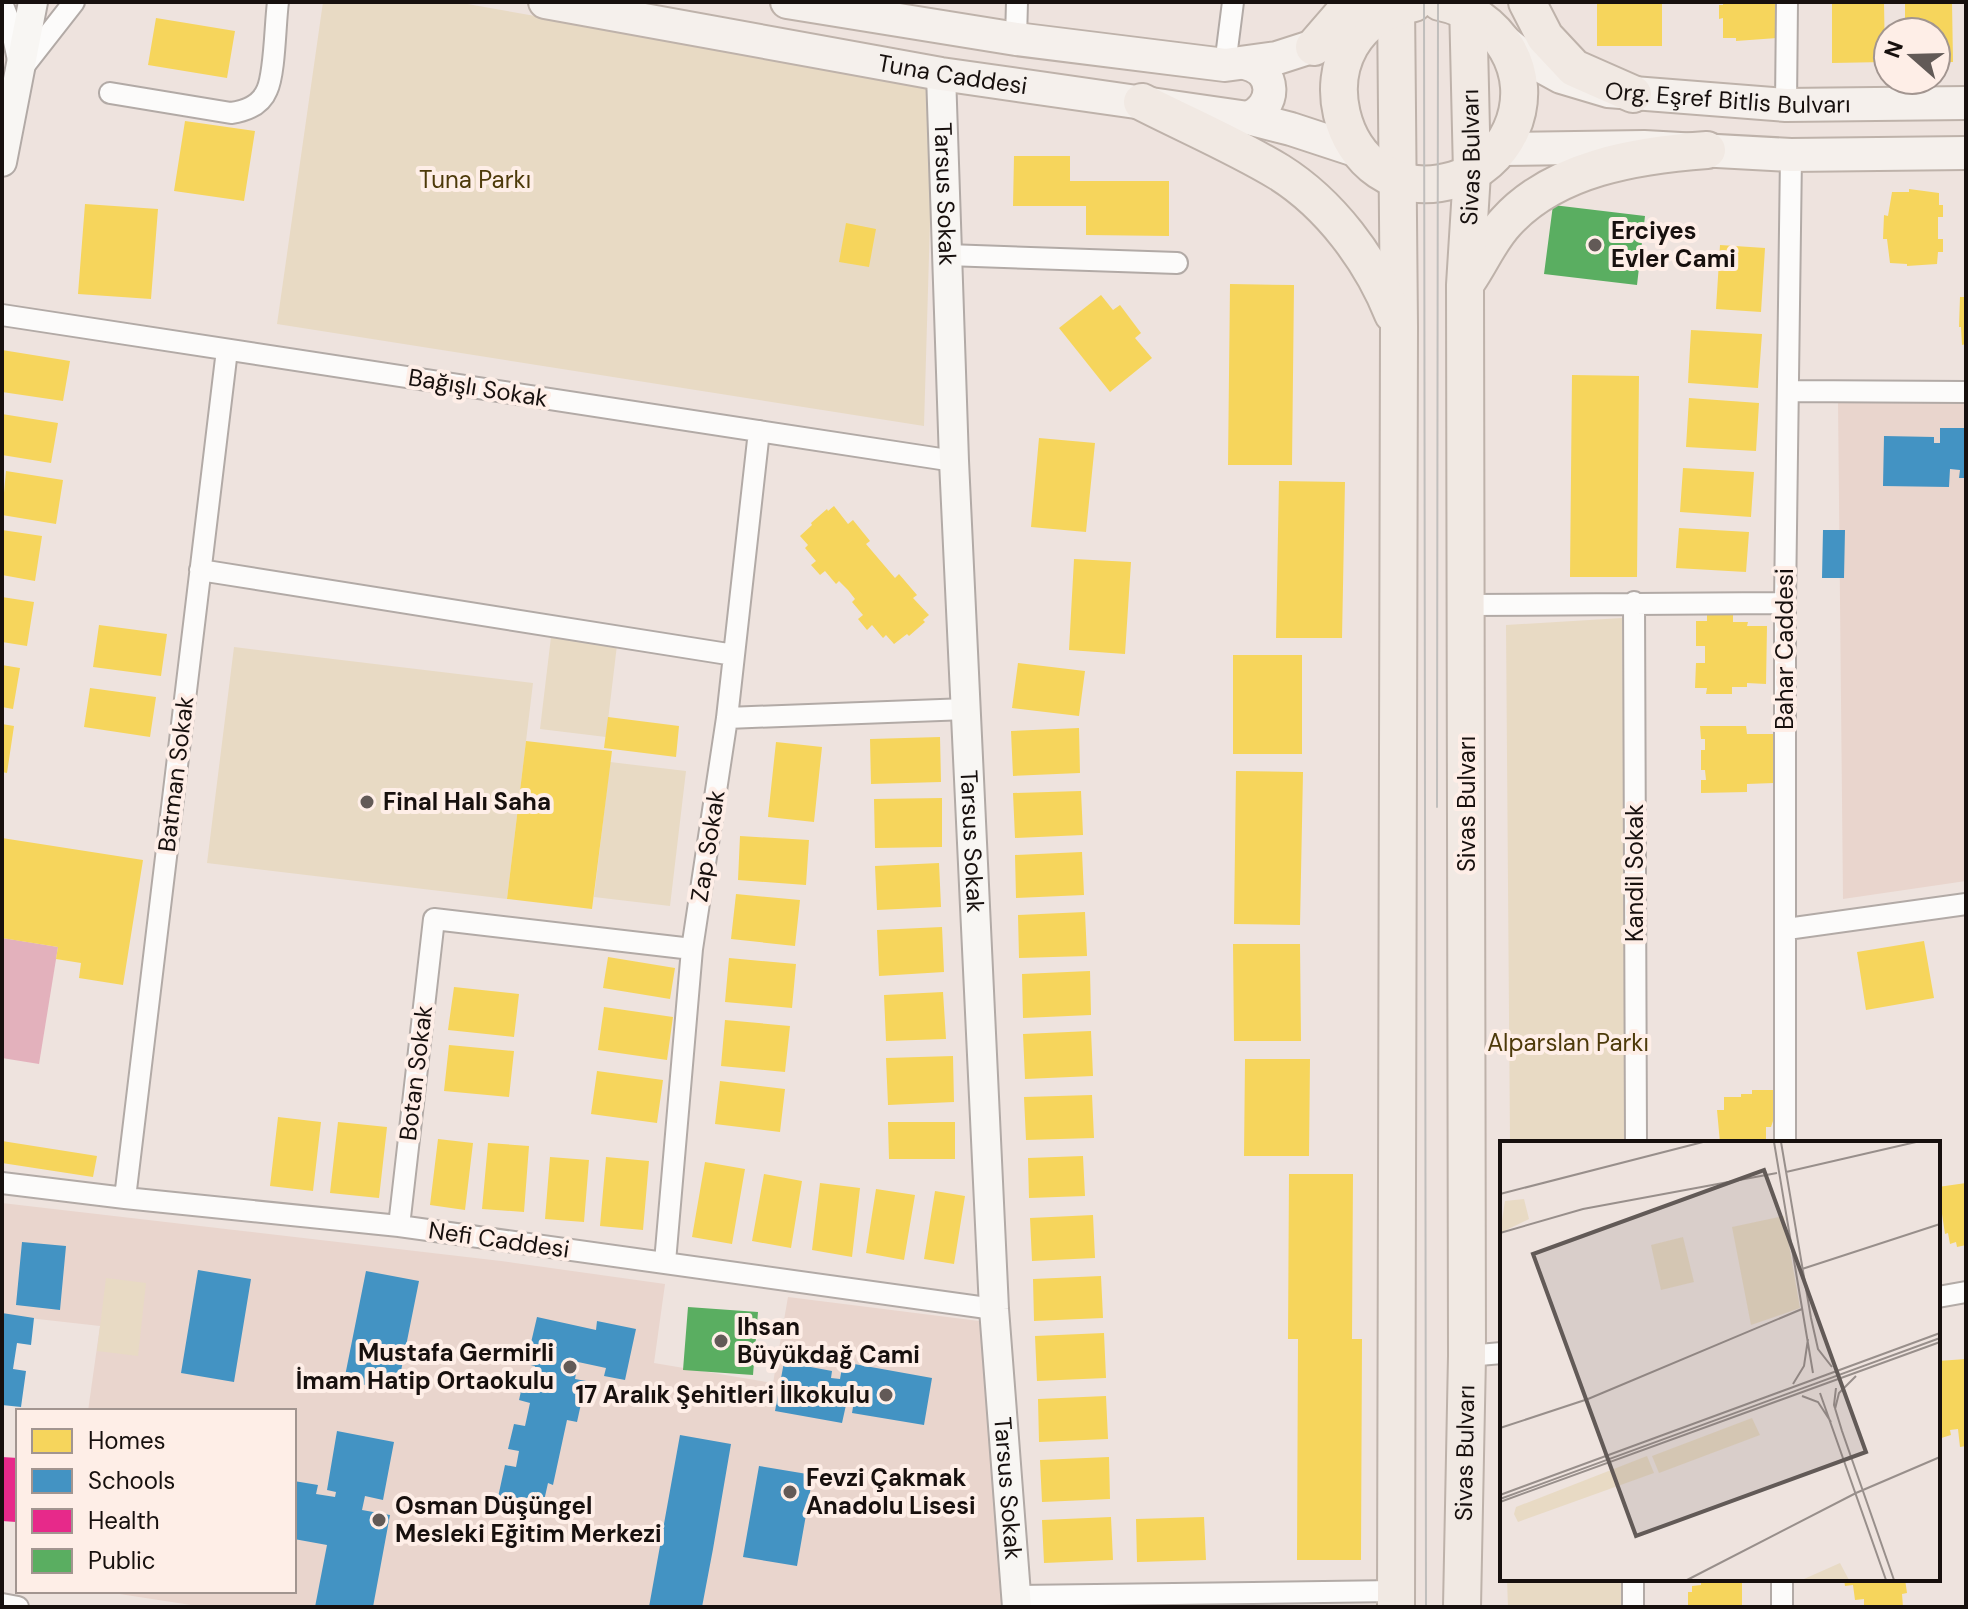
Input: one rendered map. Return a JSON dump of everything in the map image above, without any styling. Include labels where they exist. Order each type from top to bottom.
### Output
[{"type":"highway","points":[[1527,2],[1545,37],[1574,68],[1633,94]]},
{"type":"highway","points":[[1386,7],[1349,48],[1338,78],[1339,109],[1343,124],[1358,151],[1369,163],[1396,178],[1422,184],[1438,183],[1472,173],[1499,149],[1512,128],[1519,98],[1516,68],[1503,40],[1493,28],[1459,5]]},
{"type":"highway","name":"Sivas Bulvarı","points":[[1459,5],[1472,173],[1465,285],[1467,605],[1484,1354],[1462,1607]]},
{"type":"highway","points":[[1314,47],[1386,7]]},
{"type":"highway","points":[[1386,7],[1396,178],[1399,327],[1396,1599]]},
{"type":"highway","points":[[1142,102],[1279,172],[1300,188],[1357,248],[1380,286],[1399,327]]},
{"type":"highway","points":[[1465,285],[1503,225],[1518,210],[1551,187],[1623,161],[1707,150]]},
{"type":"main road","name":"Tuna Caddesi","points":[[545,2],[941,74],[1248,118],[1358,151]]},
{"type":"main road","name":"Tuna Caddesi","points":[[787,2],[1016,39],[1235,64],[1277,58],[1314,47]]},
{"type":"main road","name":"Org. Eşref Bitlis Bulvarı","points":[[1503,40],[1540,67],[1561,77],[1584,86],[1633,94],[1786,105],[1966,103]]},
{"type":"main road","points":[[1235,64],[1252,65],[1264,73],[1270,87],[1268,102],[1263,110],[1248,118]]},
{"type":"main road","points":[[1499,149],[1644,147],[1791,155],[1966,153]]},
{"type":"street","points":[[2,162],[33,2]]},
{"type":"street","points":[[19,72],[74,2]]},
{"type":"street","points":[[110,93],[231,113],[247,109],[260,100],[269,87],[278,2]]},
{"type":"street","points":[[1016,39],[1017,2]]},
{"type":"street","points":[[1233,2],[1235,64]]},
{"type":"street","points":[[1786,105],[1787,2]]},
{"type":"street","points":[[2,3],[16,48],[19,72]]},
{"type":"street","name":"Tarsus Sokak","points":[[941,74],[954,461],[994,1309],[1017,1602]]},
{"type":"street","name":"Bahar Caddesi","points":[[1785,1141],[1785,603],[1791,155]]},
{"type":"street","points":[[947,255],[1177,263]]},
{"type":"street","name":"Bağışlı Sokak","points":[[2,315],[954,461]]},
{"type":"street","name":"Batman Sokak","points":[[125,1198],[227,350]]},
{"type":"street","points":[[1788,391],[1966,392]]},
{"type":"street","name":"Zap Sokak","points":[[665,1262],[692,949],[727,718],[759,431]]},
{"type":"street","points":[[200,570],[734,655]]},
{"type":"street","name":"Kandil Sokak","points":[[1634,602],[1636,1141]]},
{"type":"street","points":[[1467,605],[1785,603]]},
{"type":"street","points":[[727,718],[967,709]]},
{"type":"street","points":[[1787,929],[1966,904]]},
{"type":"street","name":"Botan Sokak","points":[[399,1226],[434,919],[692,949]]},
{"type":"street","name":"Nefi Caddesi","points":[[2,1183],[399,1226],[994,1309]]},
{"type":"street","points":[[1940,1297],[1966,1292]]},
{"type":"street","points":[[1633,1581],[1633,1607]]},
{"type":"street","points":[[1782,1581],[1782,1607]]},
{"type":"street","points":[[1017,1602],[1396,1599]]},
{"type":"street","points":[[2,1604],[18,1607]]},
{"type":"shaded area","points":[[1966,399],[1966,881],[1843,899],[1838,401]]},
{"type":"shaded area","points":[[3,938],[58,947],[39,1064],[2,1058]]},
{"type":"shaded area","points":[[2,1203],[501,1261],[665,1284],[654,1363],[773,1383],[788,1297],[995,1323],[1013,1607],[204,1607],[113,1593],[296,1593],[296,1409],[88,1409],[100,1326],[2,1315]]},
{"type":"green space","name":"Tuna Parkı","points":[[323,2],[456,2],[934,86],[924,426],[277,324]]},
{"type":"green space","name":"Alparslan Parkı","points":[[1622,618],[1629,1141],[1510,1141],[1506,625]]},
{"type":"green space","points":[[551,637],[617,645],[606,737],[540,729]]},
{"type":"green space","name":"Final Halı Saha","points":[[234,647],[533,683],[507,899],[207,863]]},
{"type":"green space","points":[[610,762],[686,771],[670,906],[594,897]]},
{"type":"green space","points":[[106,1278],[146,1283],[138,1356],[97,1351]]},
{"type":"green space","points":[[1507,1581],[1621,1581],[1621,1607],[1508,1607]]},
{"type":"building: Homes","points":[[1597,2],[1662,2],[1662,46],[1597,46]]},
{"type":"building: Homes","points":[[1723,2],[1777,2],[1781,5],[1777,38],[1736,41],[1736,38],[1723,38],[1723,18],[1719,19],[1719,5]]},
{"type":"building: Homes","points":[[1832,2],[1884,2],[1884,16],[1872,16],[1872,62],[1832,63]]},
{"type":"building: Homes","points":[[1905,2],[1952,2],[1953,62],[1952,16],[1905,16]]},
{"type":"building: Homes","points":[[156,18],[235,31],[227,78],[148,65]]},
{"type":"building: Homes","points":[[185,121],[255,131],[244,201],[174,191]]},
{"type":"building: Homes","points":[[1014,156],[1070,156],[1070,181],[1169,181],[1169,236],[1086,235],[1086,206],[1013,206]]},
{"type":"building: Homes","points":[[1909,189],[1939,193],[1943,217],[1938,217],[1938,239],[1943,239],[1943,252],[1938,252],[1937,264],[1907,266],[1890,263],[1887,239],[1883,239],[1884,215],[1888,216],[1892,192],[1909,192]]},
{"type":"building: Homes","points":[[85,204],[158,209],[151,299],[78,294]]},
{"type":"building: Homes","points":[[846,223],[876,229],[869,267],[839,262]]},
{"type":"building: Homes","points":[[1720,245],[1765,248],[1761,312],[1716,309]]},
{"type":"building: Homes","points":[[1230,284],[1294,285],[1292,465],[1228,465]]},
{"type":"building: Homes","points":[[1101,295],[1113,310],[1120,305],[1141,333],[1135,338],[1152,358],[1110,392],[1059,328]]},
{"type":"building: Homes","points":[[1960,297],[1966,297],[1966,344],[1962,345],[1959,327]]},
{"type":"building: Homes","points":[[1691,330],[1762,334],[1758,388],[1688,383]]},
{"type":"building: Homes","points":[[2,350],[70,361],[63,401],[2,392]]},
{"type":"building: Homes","points":[[1572,375],[1639,376],[1637,577],[1570,577]]},
{"type":"building: Homes","points":[[1689,398],[1759,403],[1756,451],[1686,447]]},
{"type":"building: Homes","points":[[2,414],[58,423],[51,463],[2,455]]},
{"type":"building: Homes","points":[[1039,438],[1095,443],[1086,532],[1031,527]]},
{"type":"building: Homes","points":[[1683,468],[1754,472],[1751,517],[1680,512]]},
{"type":"building: Homes","points":[[6,471],[63,480],[56,524],[2,515]]},
{"type":"building: Homes","points":[[1279,481],[1345,482],[1342,638],[1276,638]]},
{"type":"building: Homes","points":[[834,506],[848,524],[853,520],[870,541],[866,544],[895,578],[899,574],[917,595],[913,598],[929,615],[909,636],[907,634],[894,644],[886,635],[883,638],[872,625],[867,630],[858,619],[863,615],[852,602],[855,599],[848,590],[839,581],[836,584],[825,571],[820,575],[811,565],[816,561],[800,536],[811,523]]},
{"type":"building: Homes","points":[[1679,528],[1749,532],[1746,572],[1676,568]]},
{"type":"building: Homes","points":[[2,530],[42,536],[35,581],[2,575]]},
{"type":"building: Homes","points":[[1074,559],[1131,562],[1125,654],[1069,650]]},
{"type":"building: Homes","points":[[2,597],[34,602],[27,646],[2,642]]},
{"type":"building: Homes","points":[[1707,615],[1733,615],[1733,622],[1767,626],[1766,684],[1747,683],[1747,687],[1732,687],[1732,694],[1706,694],[1707,688],[1695,688],[1696,663],[1705,663],[1705,646],[1696,646],[1696,621],[1707,621]]},
{"type":"building: Homes","points":[[99,625],[167,634],[161,676],[93,667]]},
{"type":"building: Homes","points":[[1233,655],[1302,655],[1302,754],[1233,754]]},
{"type":"building: Homes","points":[[1018,663],[1085,671],[1079,716],[1012,708]]},
{"type":"building: Homes","points":[[2,665],[20,668],[13,709],[2,707]]},
{"type":"building: Homes","points":[[90,688],[156,697],[150,737],[84,727]]},
{"type":"building: Homes","points":[[608,717],[679,726],[676,757],[604,748]]},
{"type":"building: Homes","points":[[2,724],[14,726],[7,773],[2,772]]},
{"type":"building: Homes","points":[[1700,726],[1746,726],[1747,734],[1774,734],[1774,783],[1747,784],[1747,792],[1701,793],[1701,780],[1706,780],[1705,770],[1701,770],[1701,750],[1705,750],[1705,739],[1701,739]]},
{"type":"building: Homes","points":[[1079,728],[1080,773],[1013,776],[1011,731]]},
{"type":"building: Homes","points":[[940,737],[941,782],[871,784],[870,739]]},
{"type":"building: Homes","points":[[526,741],[612,751],[592,909],[507,899]]},
{"type":"building: Homes","points":[[776,742],[822,747],[814,822],[768,817]]},
{"type":"building: Homes","points":[[1236,771],[1303,772],[1300,925],[1234,924]]},
{"type":"building: Homes","points":[[1081,791],[1083,835],[1015,838],[1013,793]]},
{"type":"building: Homes","points":[[942,798],[942,847],[875,848],[874,799]]},
{"type":"building: Homes","points":[[740,836],[809,840],[806,885],[738,880]]},
{"type":"building: Homes","points":[[2,838],[143,860],[123,985],[79,978],[81,963],[56,959],[58,947],[2,938]]},
{"type":"building: Homes","points":[[1082,852],[1084,895],[1016,898],[1015,855]]},
{"type":"building: Homes","points":[[939,863],[941,907],[877,910],[875,866]]},
{"type":"building: Homes","points":[[736,894],[800,900],[795,946],[731,939]]},
{"type":"building: Homes","points":[[1085,912],[1087,956],[1019,958],[1018,915]]},
{"type":"building: Homes","points":[[942,927],[944,972],[879,976],[877,930]]},
{"type":"building: Homes","points":[[1924,941],[1934,998],[1866,1010],[1857,952]]},
{"type":"building: Homes","points":[[1233,944],[1300,944],[1301,1041],[1234,1041]]},
{"type":"building: Homes","points":[[608,957],[675,968],[670,999],[603,988]]},
{"type":"building: Homes","points":[[729,958],[796,964],[792,1008],[725,1002]]},
{"type":"building: Homes","points":[[1090,971],[1091,1015],[1023,1018],[1022,974]]},
{"type":"building: Homes","points":[[454,987],[519,994],[514,1037],[448,1030]]},
{"type":"building: Homes","points":[[943,992],[946,1039],[886,1041],[884,995]]},
{"type":"building: Homes","points":[[604,1007],[673,1017],[667,1060],[598,1050]]},
{"type":"building: Homes","points":[[725,1020],[790,1026],[785,1072],[721,1066]]},
{"type":"building: Homes","points":[[1091,1031],[1093,1076],[1025,1079],[1023,1034]]},
{"type":"building: Homes","points":[[449,1045],[514,1051],[509,1097],[444,1091]]},
{"type":"building: Homes","points":[[953,1056],[954,1102],[888,1105],[886,1058]]},
{"type":"building: Homes","points":[[1245,1059],[1310,1059],[1309,1156],[1244,1156]]},
{"type":"building: Homes","points":[[597,1071],[663,1080],[657,1123],[591,1114]]},
{"type":"building: Homes","points":[[720,1081],[785,1089],[780,1132],[715,1124]]},
{"type":"building: Homes","points":[[1752,1090],[1773,1090],[1773,1121],[1771,1127],[1766,1127],[1766,1141],[1720,1141],[1717,1110],[1724,1110],[1724,1097],[1752,1094]]},
{"type":"building: Homes","points":[[1092,1095],[1094,1138],[1026,1140],[1024,1097]]},
{"type":"building: Homes","points":[[278,1117],[321,1122],[313,1191],[270,1186]]},
{"type":"building: Homes","points":[[338,1122],[387,1127],[379,1198],[330,1193]]},
{"type":"building: Homes","points":[[888,1122],[955,1122],[955,1159],[889,1159]]},
{"type":"building: Homes","points":[[438,1139],[473,1143],[465,1210],[430,1205]]},
{"type":"building: Homes","points":[[2,1141],[97,1156],[93,1177],[2,1163]]},
{"type":"building: Homes","points":[[488,1143],[529,1146],[524,1212],[482,1209]]},
{"type":"building: Homes","points":[[1083,1156],[1085,1196],[1029,1198],[1028,1158]]},
{"type":"building: Homes","points":[[550,1157],[589,1160],[584,1222],[545,1219]]},
{"type":"building: Homes","points":[[606,1157],[649,1161],[643,1230],[600,1226]]},
{"type":"building: Homes","points":[[705,1162],[745,1169],[732,1244],[692,1237]]},
{"type":"building: Homes","points":[[764,1174],[802,1181],[791,1248],[752,1241]]},
{"type":"building: Homes","points":[[1289,1174],[1353,1174],[1352,1339],[1362,1339],[1361,1560],[1297,1560],[1298,1339],[1288,1339]]},
{"type":"building: Homes","points":[[820,1183],[860,1188],[852,1257],[812,1250]]},
{"type":"building: Homes","points":[[1966,1183],[1966,1245],[1957,1247],[1956,1242],[1950,1244],[1948,1233],[1945,1234],[1940,1187]]},
{"type":"building: Homes","points":[[876,1189],[915,1195],[904,1260],[866,1253]]},
{"type":"building: Homes","points":[[935,1191],[965,1196],[954,1264],[924,1259]]},
{"type":"building: Homes","points":[[1093,1215],[1095,1258],[1032,1261],[1030,1218]]},
{"type":"building: Homes","points":[[1101,1276],[1103,1318],[1034,1321],[1033,1279]]},
{"type":"building: Homes","points":[[1104,1333],[1106,1378],[1037,1381],[1035,1336]]},
{"type":"building: Homes","points":[[1966,1359],[1966,1446],[1960,1447],[1958,1429],[1950,1430],[1951,1435],[1940,1438],[1940,1361]]},
{"type":"building: Homes","points":[[1106,1396],[1108,1439],[1039,1442],[1038,1399]]},
{"type":"building: Homes","points":[[1109,1457],[1110,1499],[1042,1502],[1040,1460]]},
{"type":"building: Homes","points":[[1111,1517],[1113,1560],[1044,1563],[1042,1520]]},
{"type":"building: Homes","points":[[1204,1517],[1206,1560],[1137,1562],[1136,1519]]},
{"type":"building: Homes","points":[[1701,1581],[1742,1581],[1742,1607],[1688,1607],[1688,1592],[1692,1592],[1692,1586],[1701,1585]]},
{"type":"building: Homes","points":[[1844,1581],[1905,1581],[1907,1593],[1902,1594],[1903,1607],[1864,1607],[1864,1599],[1855,1600],[1853,1585],[1845,1586]]},
{"type":"building: Schools","points":[[1940,428],[1966,428],[1966,478],[1959,478],[1960,470],[1950,469],[1949,487],[1883,486],[1884,436],[1934,437],[1934,443],[1940,443]]},
{"type":"building: Schools","points":[[1823,530],[1845,530],[1844,578],[1822,578]]},
{"type":"building: Schools","points":[[22,1242],[66,1246],[60,1310],[16,1305]]},
{"type":"building: Schools","points":[[198,1270],[251,1279],[234,1382],[181,1373]]},
{"type":"building: Schools","points":[[366,1271],[419,1281],[397,1391],[344,1381]]},
{"type":"building: Schools","points":[[2,1313],[34,1318],[31,1345],[17,1343],[13,1369],[26,1371],[21,1407],[2,1405]]},
{"type":"building: Schools","points":[[537,1317],[596,1330],[597,1321],[636,1329],[625,1380],[604,1376],[606,1368],[578,1362],[575,1379],[586,1381],[577,1422],[567,1420],[553,1485],[548,1483],[542,1510],[522,1506],[520,1516],[495,1511],[505,1465],[516,1467],[519,1451],[508,1449],[514,1424],[525,1426],[530,1403],[519,1400],[524,1378],[532,1380],[535,1366],[526,1364]]},
{"type":"building: Schools","points":[[784,1362],[832,1371],[831,1378],[840,1379],[843,1362],[932,1378],[924,1425],[852,1413],[853,1407],[846,1405],[842,1423],[775,1411]]},
{"type":"building: Schools","points":[[337,1431],[394,1442],[383,1500],[365,1496],[362,1510],[390,1515],[373,1607],[315,1607],[327,1545],[296,1539],[296,1481],[318,1485],[316,1494],[335,1497],[336,1492],[327,1490]]},
{"type":"building: Schools","points":[[680,1435],[731,1444],[713,1549],[702,1607],[649,1607]]},
{"type":"building: Schools","points":[[759,1466],[813,1475],[797,1566],[743,1557]]},
{"type":"building: Health","points":[[2,1457],[16,1458],[16,1522],[2,1521]]},
{"type":"building: Public","name":"Erciyes Evler Cami","points":[[1553,205],[1645,216],[1637,285],[1544,274]]},
{"type":"building: Public","name":"Ihsan Büyükdağ Cami","points":[[688,1307],[758,1312],[753,1375],[683,1370]]},
{"type":"tram line","points":[[1424,2],[1426,1607]]},
{"type":"tram line","points":[[1437,807],[1438,2]]},
{"type":"place","name":"Erciyes Evler Cami","points":[[1595,245]]},
{"type":"place","name":"Final Halı Saha","points":[[367,802]]},
{"type":"place","name":"Ihsan Büyükdağ Cami","points":[[721,1341]]},
{"type":"place","name":"Mustafa Germirli İmam Hatip Ortaokulu","points":[[570,1367]]},
{"type":"place","name":"17 Aralık Şehitleri İlkokulu","points":[[886,1395]]},
{"type":"place","name":"Fevzi Çakmak Anadolu Lisesi","points":[[790,1492]]},
{"type":"place","name":"Osman Düşüngel Mesleki Eğitim Merkezi","points":[[379,1520]]}]
